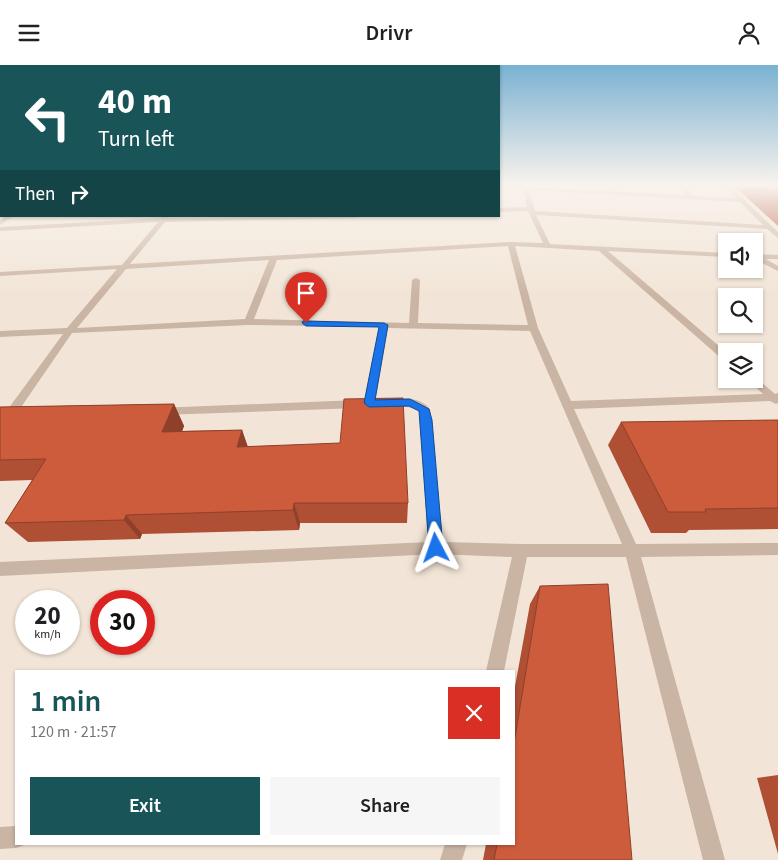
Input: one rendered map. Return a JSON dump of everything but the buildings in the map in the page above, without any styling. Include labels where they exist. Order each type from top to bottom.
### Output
[{"type":"street","points":[[0,229],[104,222]]},
{"type":"street","points":[[0,429],[70,330],[161,222]]},
{"type":"street","points":[[536,222],[548,247]]},
{"type":"street","points":[[696,222],[769,227]]},
{"type":"street","points":[[764,222],[778,236]]},
{"type":"street","points":[[511,245],[533,328],[569,405],[632,551],[714,860]]},
{"type":"street","points":[[0,274],[511,245],[718,255]]},
{"type":"street","points":[[602,249],[718,350]]},
{"type":"street","points":[[763,256],[778,257]]},
{"type":"street","points":[[248,322],[274,257]]},
{"type":"street","points":[[763,261],[778,269]]},
{"type":"street","points":[[413,326],[416,280]]},
{"type":"street","points":[[0,334],[248,322],[533,328]]},
{"type":"street","points":[[369,403],[384,325]]},
{"type":"street","points":[[763,388],[777,399]]},
{"type":"street","points":[[569,405],[777,399]]},
{"type":"street","points":[[145,412],[410,402],[424,409],[427,420],[436,548]]},
{"type":"street","points":[[0,569],[436,548],[521,551],[778,549]]},
{"type":"street","points":[[495,670],[521,551]]},
{"type":"street","points":[[0,838],[15,837]]},
{"type":"street","points":[[451,860],[456,845]]},
{"type":"route","points":[[306,323],[384,325],[369,403],[410,402],[424,409],[427,420],[436,548]]}]
